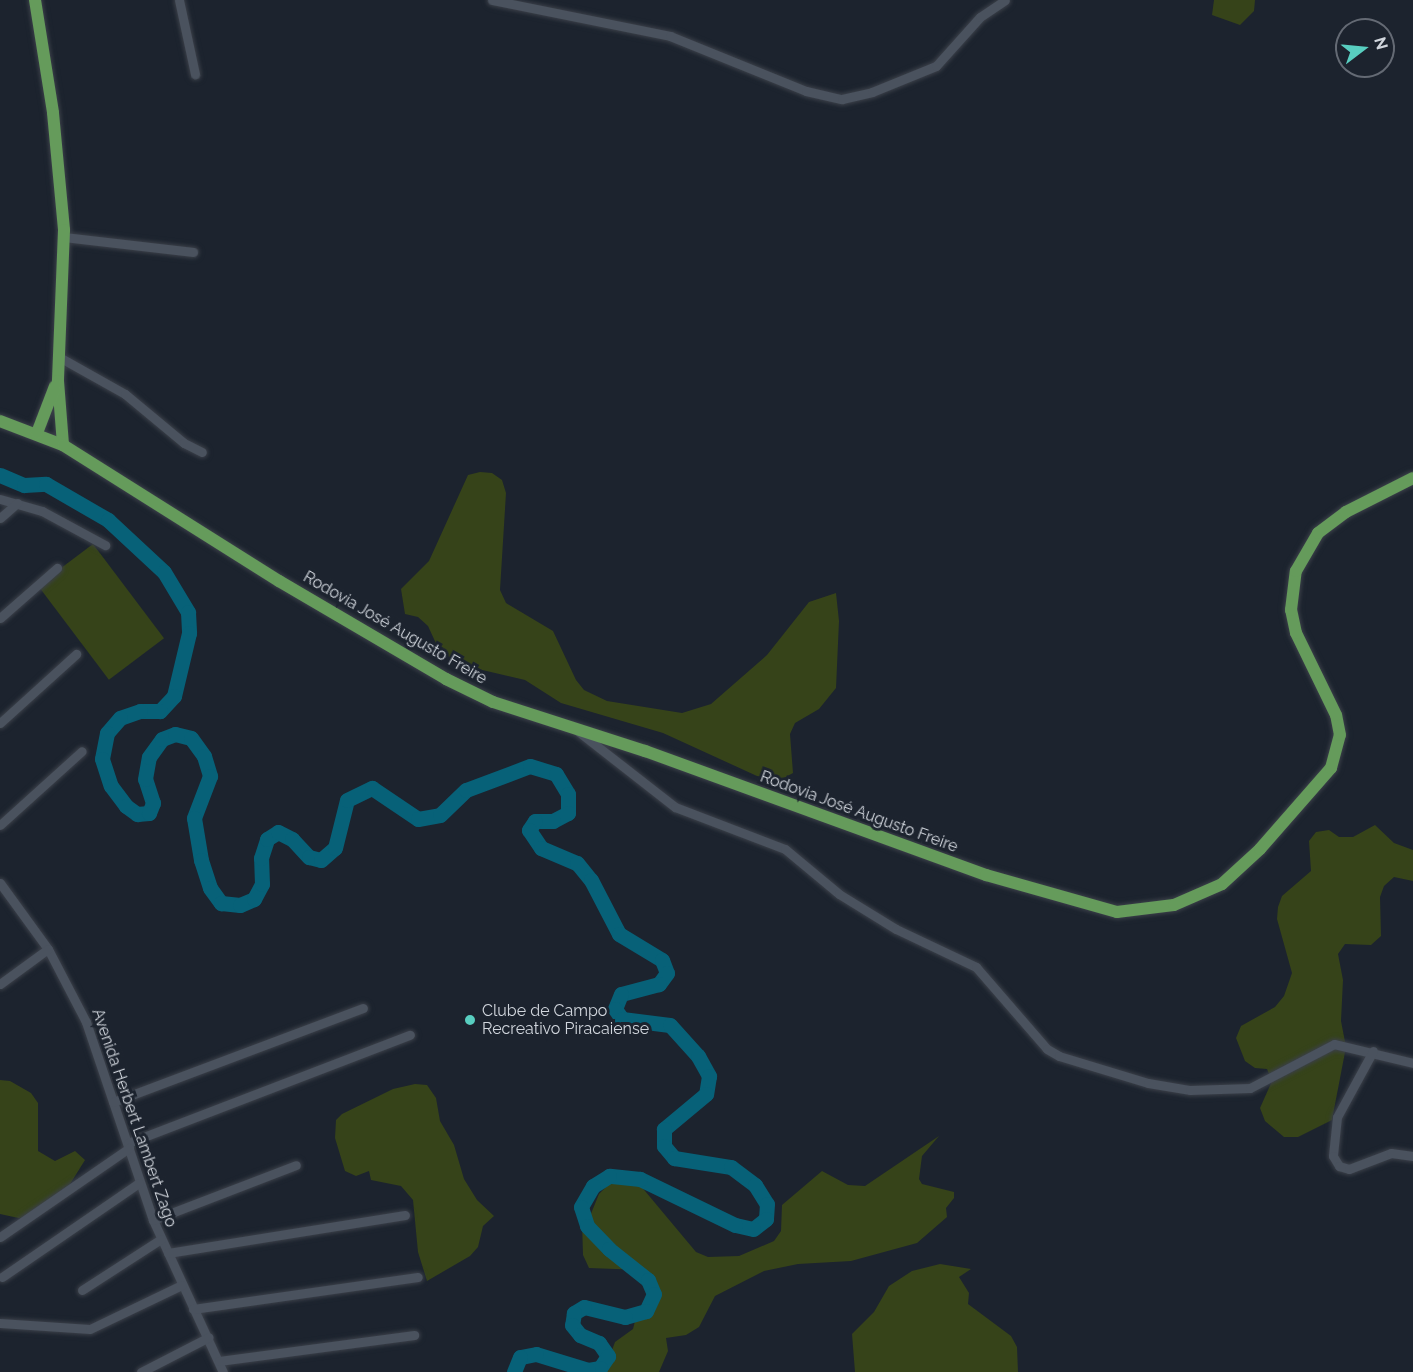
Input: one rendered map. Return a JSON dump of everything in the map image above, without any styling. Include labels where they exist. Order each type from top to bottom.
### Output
[{"type":"main road","points":[[35,0],[53,113],[64,237],[57,381],[63,445]]},
{"type":"main road","points":[[37,433],[57,381]]},
{"type":"main road","name":"Rodovia José Augusto Freire","points":[[0,421],[37,433],[63,445],[279,581],[446,679],[524,714],[573,726],[912,849],[1096,909],[1133,912],[1174,905],[1222,884],[1260,849],[1331,768],[1340,735],[1336,715],[1296,633],[1291,610],[1296,571],[1318,533],[1346,512],[1413,478]]},
{"type":"street","points":[[179,0],[195,74]]},
{"type":"street","points":[[492,0],[670,36],[806,91],[842,99],[872,92],[936,66],[980,17],[1005,0]]},
{"type":"street","points":[[64,237],[193,252]]},
{"type":"street","points":[[59,357],[125,394],[184,443],[202,452]]},
{"type":"street","points":[[0,499],[42,511],[105,545]]},
{"type":"street","points":[[0,518],[17,504]]},
{"type":"street","points":[[0,618],[57,568]]},
{"type":"street","points":[[0,723],[76,654]]},
{"type":"street","points":[[573,726],[608,758],[675,807],[785,849],[839,894],[896,928],[976,968],[991,980],[1047,1049],[1059,1056],[1148,1083],[1190,1090],[1232,1090],[1270,1080],[1308,1054],[1334,1044],[1373,1051],[1413,1063]]},
{"type":"street","points":[[0,825],[82,751]]},
{"type":"street","name":"Avenida Herbert Lambert Zago","points":[[0,883],[48,949],[86,1022],[153,1220],[223,1372]]},
{"type":"street","points":[[0,984],[48,949]]},
{"type":"street","points":[[113,1102],[363,1008]]},
{"type":"street","points":[[0,1237],[129,1146],[410,1035]]},
{"type":"street","points":[[1373,1051],[1337,1117],[1334,1156],[1339,1166],[1349,1169],[1391,1153],[1413,1156]]},
{"type":"street","points":[[153,1220],[296,1165]]},
{"type":"street","points":[[2,1277],[139,1183]]},
{"type":"street","points":[[168,1254],[405,1215]]},
{"type":"street","points":[[82,1290],[161,1239]]},
{"type":"street","points":[[193,1309],[417,1278]]},
{"type":"street","points":[[0,1323],[90,1329],[182,1285]]},
{"type":"street","points":[[219,1361],[414,1335]]},
{"type":"street","points":[[141,1372],[209,1338]]},
{"type":"green space","points":[[1214,0],[1255,0],[1254,11],[1240,25],[1212,15]]},
{"type":"green space","points":[[480,472],[492,473],[502,480],[506,493],[500,590],[506,603],[553,631],[576,680],[584,690],[607,701],[682,713],[711,704],[767,655],[809,602],[836,593],[839,621],[836,688],[819,709],[795,723],[790,734],[793,773],[782,779],[757,776],[663,733],[561,703],[525,680],[461,665],[439,650],[428,626],[418,617],[405,614],[401,589],[429,561],[468,475]]},
{"type":"green space","points":[[93,544],[164,638],[109,680],[38,586]]},
{"type":"green space","points":[[1375,825],[1394,843],[1413,850],[1413,881],[1394,877],[1384,886],[1380,897],[1381,936],[1371,945],[1345,944],[1338,954],[1343,980],[1341,1021],[1346,1047],[1332,1120],[1298,1137],[1284,1137],[1265,1121],[1260,1108],[1272,1081],[1267,1069],[1255,1068],[1245,1061],[1236,1038],[1241,1026],[1275,1007],[1284,996],[1292,973],[1277,919],[1278,907],[1282,896],[1311,871],[1309,841],[1316,832],[1329,830],[1339,837],[1353,837]]},
{"type":"green space","points":[[0,1080],[10,1081],[31,1093],[38,1103],[38,1151],[55,1161],[75,1151],[85,1160],[67,1189],[23,1219],[0,1214]]},
{"type":"green space","points":[[415,1084],[427,1085],[436,1098],[440,1121],[454,1145],[464,1179],[477,1200],[494,1216],[483,1226],[478,1247],[470,1256],[427,1281],[418,1252],[413,1200],[401,1186],[371,1180],[369,1171],[356,1176],[345,1171],[335,1138],[336,1120],[342,1114],[393,1089]]},
{"type":"green space","points":[[939,1136],[922,1156],[919,1179],[922,1184],[954,1192],[954,1198],[946,1208],[947,1217],[917,1243],[851,1261],[798,1264],[764,1271],[715,1296],[699,1327],[686,1335],[666,1338],[668,1351],[659,1372],[604,1372],[615,1342],[633,1329],[636,1317],[647,1311],[659,1294],[656,1280],[642,1270],[589,1268],[583,1255],[582,1222],[590,1216],[599,1194],[607,1186],[622,1176],[628,1178],[640,1185],[696,1252],[708,1257],[739,1256],[774,1241],[781,1231],[782,1205],[822,1171],[848,1185],[865,1186]]},
{"type":"green space","points":[[940,1264],[971,1269],[959,1277],[969,1293],[968,1304],[1011,1336],[1017,1347],[1018,1372],[855,1372],[852,1334],[874,1312],[889,1286],[912,1271]]},
{"type":"waterway","points":[[0,475],[24,485],[46,484],[108,520],[164,572],[188,612],[189,633],[174,696],[160,711],[140,711],[120,718],[107,733],[102,759],[111,786],[126,806],[137,814],[149,813],[153,803],[145,779],[149,757],[162,739],[175,734],[191,738],[204,756],[210,776],[194,818],[201,860],[210,888],[221,903],[240,905],[254,899],[262,884],[261,858],[267,839],[278,832],[292,839],[309,857],[321,860],[335,848],[347,800],[372,788],[418,819],[440,815],[466,790],[530,766],[556,774],[568,794],[568,813],[553,821],[535,821],[529,830],[541,848],[577,863],[591,880],[619,934],[662,960],[667,973],[659,984],[621,994],[615,1009],[622,1019],[670,1025],[698,1056],[709,1076],[706,1094],[664,1129],[664,1146],[674,1158],[731,1167],[755,1185],[767,1204],[766,1219],[753,1229],[735,1225],[640,1179],[609,1176],[593,1186],[581,1207],[587,1226],[609,1249],[648,1280],[654,1294],[646,1311],[625,1317],[584,1307],[574,1313],[572,1325],[580,1335],[599,1343],[608,1356],[600,1368],[588,1370],[536,1354],[520,1357],[514,1372]]},
{"type":"place","name":"Clube de Campo Recreativo Piracaiense","points":[[470,1020]]}]
